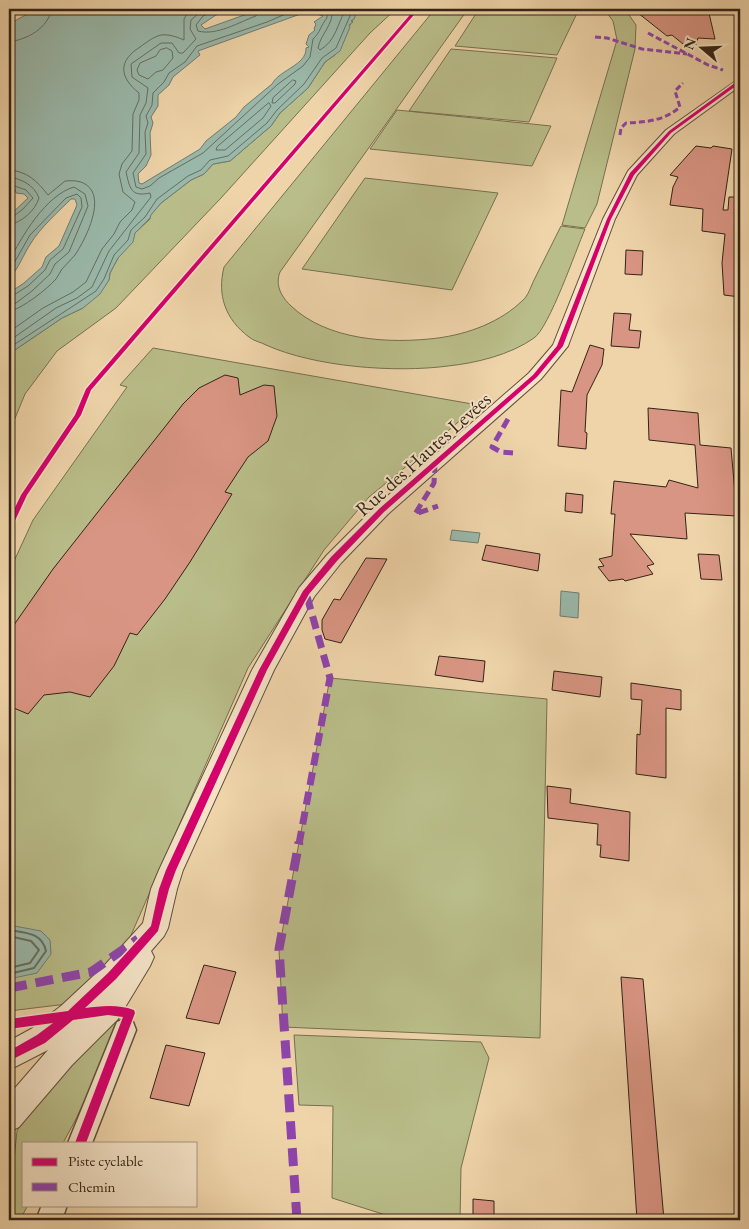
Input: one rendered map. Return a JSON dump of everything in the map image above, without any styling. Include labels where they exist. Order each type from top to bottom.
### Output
[{"type":"street","name":"Rue des Hautes Levées","points":[[9,1056],[41,1039],[71,1015],[112,976],[155,928],[164,889],[171,870],[263,670],[306,593],[334,559],[382,510],[535,376],[560,346],[609,219],[632,174],[670,132],[740,82]]},
{"type":"street","points":[[9,1117],[62,1055],[108,1010],[142,955],[155,928]]},
{"type":"street","points":[[80,1142],[125,1030]]},
{"type":"street","points":[[49,1220],[55,1206]]},
{"type":"green space","points":[[358,9],[396,9],[370,33],[221,198],[116,308],[57,351],[25,394],[9,433],[9,354],[62,318],[83,308],[109,280],[110,273],[118,258],[135,233],[150,219],[150,215],[161,203],[191,180],[204,174],[213,164],[230,161],[271,126],[280,113],[308,88],[325,62],[335,55]]},
{"type":"green space","points":[[435,9],[468,9],[280,272],[278,281],[280,290],[290,305],[305,317],[340,333],[380,340],[419,340],[449,336],[484,326],[514,308],[528,293],[561,226],[585,229],[562,288],[547,320],[534,338],[504,354],[470,363],[427,368],[380,368],[331,363],[286,353],[253,340],[234,322],[225,306],[222,287],[224,267]]},
{"type":"green space","points":[[479,9],[579,9],[557,55],[455,46]]},
{"type":"green space","points":[[604,9],[625,9],[636,25],[635,49],[597,204],[585,228],[562,225],[617,40],[613,21]]},
{"type":"green space","points":[[451,49],[557,58],[529,122],[409,111]]},
{"type":"green space","points":[[397,110],[551,126],[532,166],[370,149]]},
{"type":"green space","points":[[365,178],[498,193],[452,290],[302,269]]},
{"type":"green space","points":[[153,348],[478,405],[369,497],[324,550],[248,668],[128,942],[67,1004],[9,1011],[9,572],[33,520],[127,387],[120,385]]},
{"type":"green space","points":[[330,678],[547,699],[540,1038],[283,1027],[279,949]]},
{"type":"green space","points":[[113,1018],[121,1021],[64,1142],[22,1142],[22,1206],[27,1206],[20,1220],[9,1220],[9,1173],[14,1160],[17,1131],[31,1103]]},
{"type":"green space","points":[[294,1035],[481,1042],[489,1058],[461,1168],[460,1220],[394,1220],[392,1217],[332,1198],[333,1106],[299,1105]]},
{"type":"water","points":[[37,9],[231,9],[216,15],[201,25],[205,29],[257,9],[306,9],[304,10],[306,12],[198,51],[200,55],[173,77],[169,85],[158,95],[158,106],[151,117],[153,123],[150,133],[151,155],[146,166],[138,174],[139,183],[142,184],[200,149],[206,141],[236,117],[244,107],[280,75],[298,63],[305,54],[306,48],[309,47],[306,44],[309,35],[315,30],[316,24],[314,22],[323,16],[317,14],[319,9],[358,9],[354,19],[351,21],[353,22],[349,25],[350,27],[340,51],[325,62],[308,88],[280,113],[271,126],[230,161],[213,164],[204,174],[191,180],[161,203],[150,218],[135,233],[133,242],[118,258],[110,273],[109,280],[100,294],[83,308],[62,318],[9,354],[9,298],[12,291],[42,267],[46,257],[59,246],[77,205],[75,199],[71,199],[44,226],[9,279],[9,216],[28,198],[24,194],[16,193],[15,189],[9,188],[9,24]]},
{"type":"water","points":[[452,530],[480,533],[478,543],[450,540]]},
{"type":"water","points":[[561,591],[579,593],[578,618],[560,616]]},
{"type":"water","points":[[9,925],[41,931],[50,940],[51,954],[37,973],[9,979]]},
{"type":"building","points":[[633,9],[708,9],[715,39],[698,38],[696,45],[683,44],[672,35],[667,36]]},
{"type":"building","points":[[696,146],[732,149],[723,210],[728,210],[729,197],[740,197],[740,297],[724,295],[722,263],[725,234],[702,231],[703,209],[670,205],[673,187],[678,177],[670,175]]},
{"type":"building","points":[[626,250],[643,251],[642,275],[625,274]]},
{"type":"building","points":[[614,313],[631,314],[629,330],[641,331],[639,348],[611,346]]},
{"type":"building","points":[[590,345],[604,349],[602,365],[587,395],[586,449],[558,446],[561,390],[572,392]]},
{"type":"building","points":[[225,375],[238,378],[240,395],[264,385],[274,386],[277,416],[268,441],[248,457],[225,492],[232,494],[190,562],[165,599],[137,635],[130,633],[114,666],[90,697],[70,692],[44,695],[28,714],[9,706],[9,632],[53,569],[183,404],[199,388]]},
{"type":"building","points":[[648,408],[698,413],[700,445],[731,448],[737,516],[685,513],[687,539],[630,534],[654,564],[647,566],[653,574],[625,581],[623,579],[609,581],[598,567],[604,566],[599,559],[612,556],[615,514],[611,514],[614,481],[666,487],[669,480],[698,488],[695,445],[649,440]]},
{"type":"building","points":[[566,493],[583,495],[582,513],[565,511]]},
{"type":"building","points":[[486,545],[540,554],[538,571],[482,560]]},
{"type":"building","points":[[698,554],[719,555],[722,580],[701,579]]},
{"type":"building","points":[[366,558],[387,559],[341,643],[325,639],[322,630],[322,620],[334,599],[340,600]]},
{"type":"building","points":[[439,656],[485,661],[483,682],[435,675]]},
{"type":"building","points":[[554,671],[602,677],[600,697],[552,690]]},
{"type":"building","points":[[631,683],[681,690],[681,710],[666,708],[666,778],[636,774],[637,734],[640,735],[642,700],[631,699]]},
{"type":"building","points":[[547,786],[571,789],[570,803],[630,812],[629,861],[600,857],[601,845],[597,845],[598,824],[548,818]]},
{"type":"building","points":[[204,965],[236,972],[219,1024],[186,1018]]},
{"type":"building","points":[[621,977],[643,979],[664,1220],[637,1220]]},
{"type":"building","points":[[166,1045],[205,1053],[189,1106],[150,1098]]},
{"type":"building","points":[[473,1199],[494,1201],[494,1220],[473,1220]]},
{"type":"marked path","points":[[648,33],[708,65],[723,70]]},
{"type":"marked path","points":[[595,37],[607,38],[642,49],[687,54]]},
{"type":"marked path","points":[[620,135],[621,128],[626,123],[655,121],[673,113],[680,107],[675,91],[683,83]]},
{"type":"marked path","points":[[508,419],[492,447],[501,452],[513,453]]},
{"type":"marked path","points":[[435,463],[434,483],[415,514],[438,506]]},
{"type":"marked path","points":[[297,1220],[279,949],[330,678],[306,593]]},
{"type":"marked path","points":[[9,988],[91,972],[138,939]]},
{"type":"cycle path","points":[[9,527],[24,495],[78,415],[88,390],[417,9]]},
{"type":"cycle path","points":[[9,1056],[41,1039],[71,1015],[112,976],[155,928],[164,889],[171,870],[263,670],[306,593],[334,559],[382,510],[535,376],[560,346],[609,219],[632,174],[670,132],[740,81]]},
{"type":"cycle path","points":[[9,1024],[108,1010],[130,1013],[80,1142]]}]
